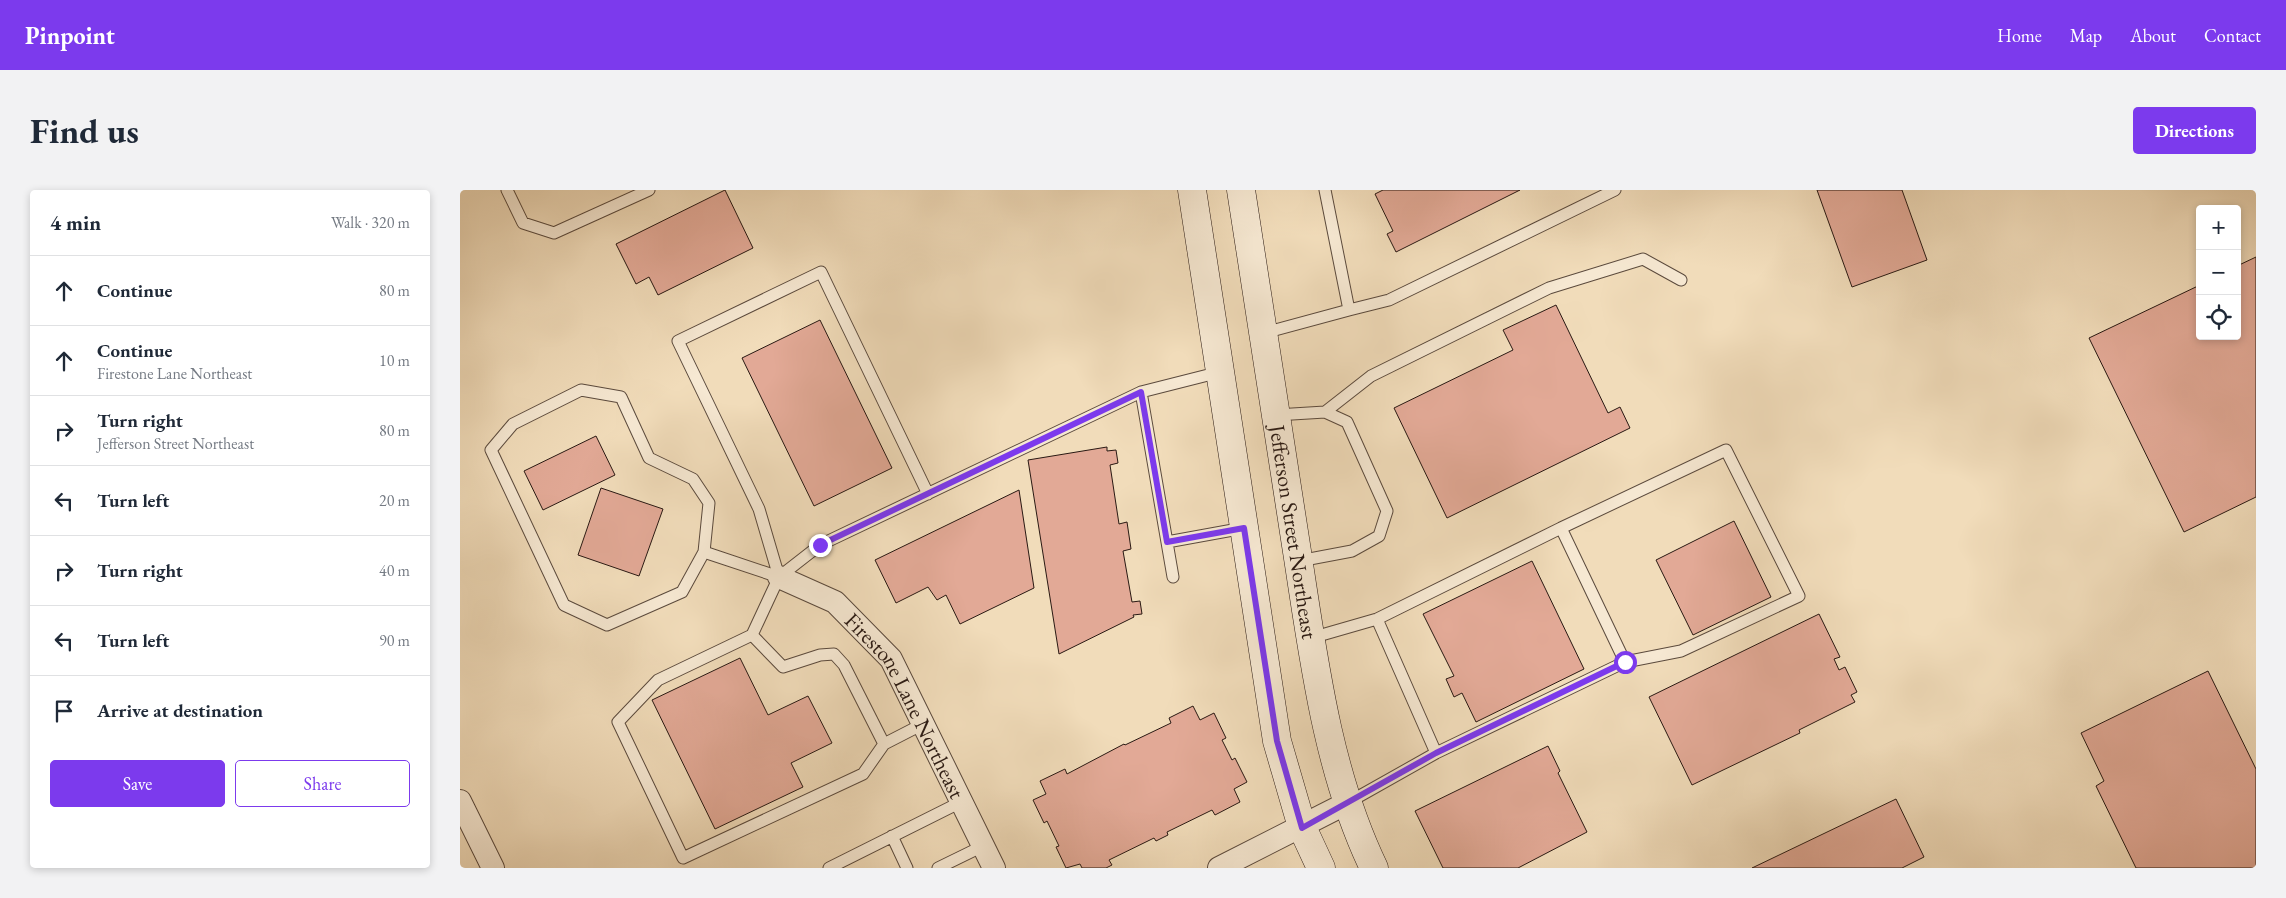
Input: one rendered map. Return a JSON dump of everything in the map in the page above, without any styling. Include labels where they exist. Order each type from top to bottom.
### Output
[{"type":"main road","points":[[1192,190],[1277,741],[1302,828],[1321,868]]},
{"type":"main road","name":"Jefferson Street Northeast","points":[[1241,190],[1310,638],[1328,726],[1348,802],[1374,868]]},
{"type":"street","name":"Firestone Lane Northeast","points":[[779,576],[835,602],[891,659],[994,868]]},
{"type":"street","points":[[460,801],[493,868]]},
{"type":"street","points":[[1218,868],[1302,828],[1348,802]]},
{"type":"lane","points":[[507,190],[523,223],[554,233],[649,190]]},
{"type":"lane","points":[[1325,190],[1349,310]]},
{"type":"lane","points":[[1263,333],[1389,300],[1614,190]]},
{"type":"lane","points":[[1325,412],[1371,376],[1549,288],[1643,258],[1681,280]]},
{"type":"lane","points":[[779,576],[759,509],[678,341],[821,272],[928,494]]},
{"type":"lane","points":[[923,724],[884,744],[863,774],[683,858],[618,722],[658,680],[752,635],[779,576],[820,545],[1141,392],[1220,372]]},
{"type":"lane","points":[[580,390],[621,398],[649,458],[693,479],[709,503],[704,552],[682,592],[606,624],[564,605],[491,450],[513,424],[580,390]]},
{"type":"lane","points":[[1141,392],[1173,577]]},
{"type":"lane","points":[[1276,414],[1325,412],[1347,422],[1387,511],[1379,536],[1352,551],[1299,561]]},
{"type":"lane","points":[[1310,638],[1377,619],[1561,528],[1726,450],[1799,596],[1681,651],[1625,662],[1436,753],[1348,802]]},
{"type":"lane","points":[[1167,542],[1244,528]]},
{"type":"lane","points":[[1561,528],[1625,662]]},
{"type":"lane","points":[[704,552],[779,576]]},
{"type":"lane","points":[[1377,619],[1436,753]]},
{"type":"lane","points":[[752,635],[783,667],[820,655],[834,654],[844,665],[884,744]]},
{"type":"lane","points":[[829,868],[961,802]]},
{"type":"lane","points":[[892,836],[907,868]]},
{"type":"lane","points":[[938,868],[983,846]]},
{"type":"building","points":[[725,190],[753,248],[658,295],[649,277],[636,284],[616,244]]},
{"type":"building","points":[[1383,190],[1520,190],[1396,252],[1387,234],[1393,231],[1375,194]]},
{"type":"building","points":[[1817,190],[1902,190],[1927,260],[1852,287]]},
{"type":"building","points":[[2256,257],[2256,497],[2184,532],[2089,338],[2196,287],[2196,340],[2241,340],[2241,264]]},
{"type":"building","points":[[1556,305],[1608,413],[1620,407],[1630,428],[1447,518],[1394,408],[1513,350],[1503,330]]},
{"type":"building","points":[[820,320],[892,468],[814,506],[742,358]]},
{"type":"building","points":[[596,436],[615,475],[543,510],[524,471]]},
{"type":"building","points":[[1107,447],[1107,451],[1116,450],[1118,463],[1110,465],[1119,524],[1127,522],[1131,549],[1123,551],[1132,602],[1140,601],[1142,614],[1133,615],[1134,617],[1059,654],[1028,460]]},
{"type":"building","points":[[601,488],[663,509],[639,576],[578,555]]},
{"type":"building","points":[[1019,490],[1034,588],[960,624],[946,595],[937,600],[928,587],[896,603],[875,560]]},
{"type":"building","points":[[1734,521],[1771,597],[1693,635],[1656,560]]},
{"type":"building","points":[[1532,561],[1584,669],[1476,722],[1462,693],[1454,697],[1446,679],[1454,676],[1423,614]]},
{"type":"building","points":[[1819,614],[1840,657],[1834,659],[1839,670],[1845,667],[1857,692],[1851,695],[1855,702],[1799,730],[1800,733],[1692,785],[1649,697]]},
{"type":"building","points":[[740,658],[768,715],[808,696],[832,743],[791,763],[803,787],[715,829],[652,700]]},
{"type":"building","points":[[2208,671],[2256,769],[2256,868],[2136,868],[2096,786],[2104,781],[2081,733]]},
{"type":"building","points":[[1193,706],[1200,720],[1214,713],[1226,738],[1222,740],[1232,760],[1235,758],[1247,782],[1234,789],[1240,802],[1215,815],[1212,810],[1167,832],[1168,835],[1156,841],[1154,838],[1109,860],[1112,865],[1106,868],[1082,868],[1080,864],[1066,868],[1056,847],[1059,846],[1047,821],[1044,823],[1033,800],[1046,794],[1040,781],[1065,769],[1067,774],[1124,744],[1171,723],[1169,718]]},
{"type":"building","points":[[1548,746],[1560,771],[1558,773],[1587,832],[1518,868],[1443,868],[1415,811]]},
{"type":"building","points":[[1896,799],[1924,857],[1902,868],[1752,868]]},
{"type":"route","points":[[820,545],[1141,392],[1167,542],[1244,528],[1277,741],[1302,828],[1436,753],[1625,662]]}]
